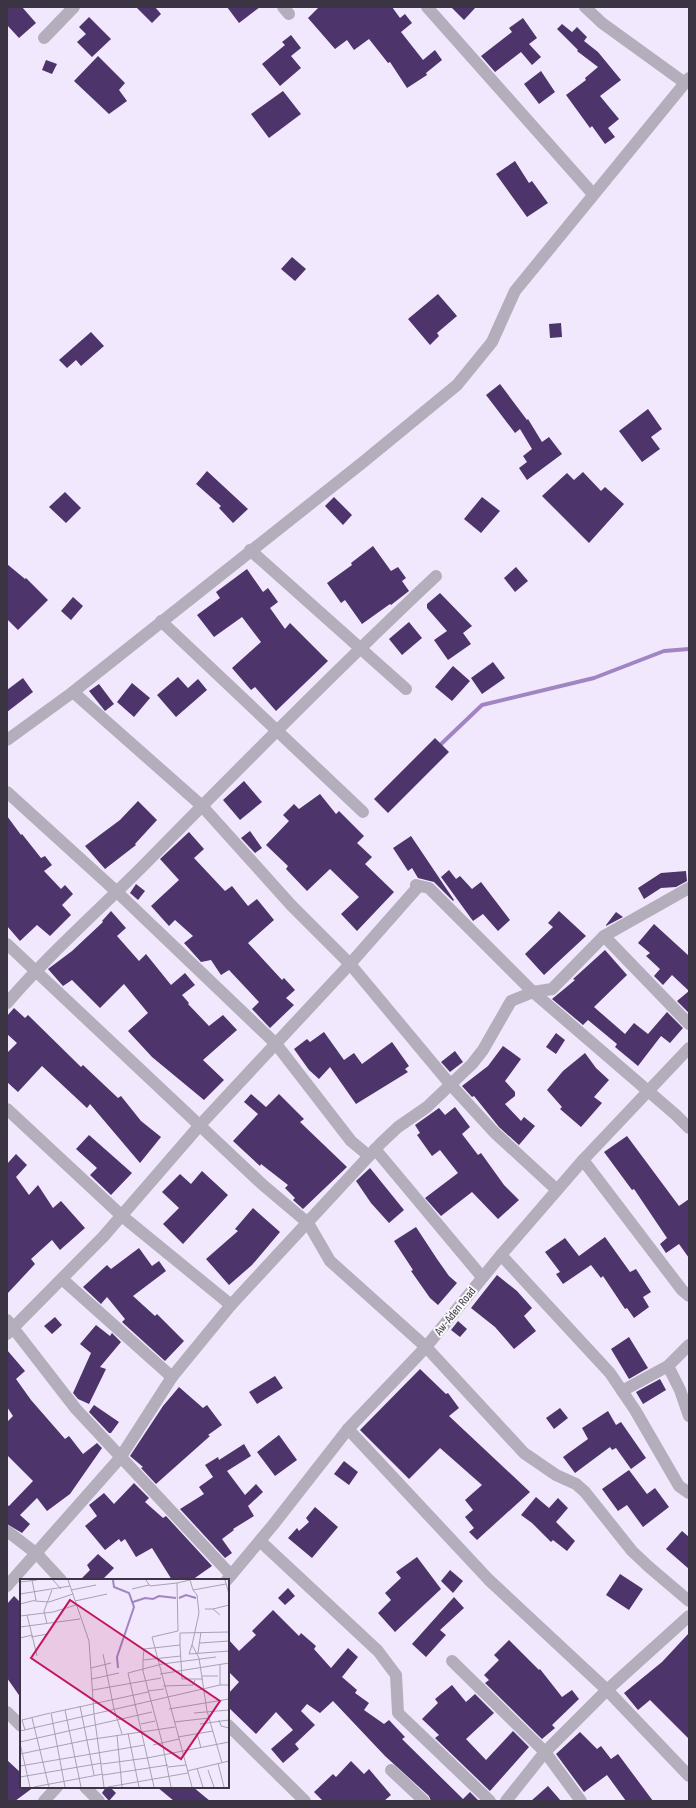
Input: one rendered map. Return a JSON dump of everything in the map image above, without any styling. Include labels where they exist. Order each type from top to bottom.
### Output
[{"type":"street","points":[[44,38],[74,7]]},
{"type":"street","points":[[426,7],[593,194]]},
{"type":"street","points":[[7,740],[72,692],[362,463],[457,385],[492,342],[515,291],[687,80],[602,23],[585,7]]},
{"type":"street","points":[[250,550],[406,689]]},
{"type":"street","points":[[7,1003],[35,970],[117,892],[276,730],[360,647],[436,576]]},
{"type":"street","points":[[161,621],[363,812]]},
{"type":"street","points":[[72,692],[202,806],[291,905],[350,964],[450,1084],[494,1132],[557,1190]]},
{"type":"street","points":[[7,792],[117,892],[276,1044],[352,1141],[372,1153],[482,1277]]},
{"type":"street","points":[[229,1578],[76,1409],[9,1327],[62,1279],[122,1216],[200,1125],[350,964],[416,888],[416,885],[430,888],[533,992],[676,1115],[689,1128]]},
{"type":"street","points":[[7,1586],[37,1554],[120,1458],[172,1377],[231,1305],[398,1127],[427,1107],[472,1064],[483,1050],[511,1001],[533,992],[552,989],[604,936],[689,888]]},
{"type":"street","points":[[604,936],[689,1024]]},
{"type":"street","points":[[7,944],[263,1185],[308,1223],[330,1260],[426,1347],[524,1453],[556,1475],[576,1484],[585,1492],[632,1551],[689,1601]]},
{"type":"street","name":"Aw-Aden Road","points":[[229,1578],[348,1429],[426,1347],[482,1277],[583,1160],[689,1048]]},
{"type":"street","points":[[7,1109],[122,1216],[231,1305]]},
{"type":"street","points":[[583,1160],[682,1290],[689,1296]]},
{"type":"street","points":[[501,1255],[610,1373],[679,1486],[689,1493]]},
{"type":"street","points":[[62,1279],[172,1377]]},
{"type":"street","points":[[622,1391],[668,1366],[689,1345]]},
{"type":"street","points":[[668,1366],[680,1390],[689,1416]]},
{"type":"street","points":[[348,1429],[489,1580],[607,1690],[689,1776]]},
{"type":"street","points":[[7,1531],[37,1554],[60,1579]]},
{"type":"street","points":[[260,1541],[378,1651],[396,1675],[398,1713],[490,1801]]},
{"type":"street","points":[[506,1801],[545,1752],[607,1690],[689,1616]]},
{"type":"street","points":[[452,1661],[545,1752],[581,1801]]},
{"type":"street","points":[[7,1712],[20,1725]]},
{"type":"street","points":[[229,1726],[300,1799]]},
{"type":"street","points":[[391,1770],[424,1801]]},
{"type":"street","points":[[44,1801],[56,1788]]},
{"type":"street","points":[[86,1788],[99,1801]]},
{"type":"building","points":[[7,7],[22,7],[36,23],[19,38],[7,25]]},
{"type":"building","points":[[136,7],[155,7],[161,14],[152,23]]},
{"type":"building","points":[[227,7],[260,7],[239,23]]},
{"type":"building","points":[[319,7],[392,7],[400,18],[405,14],[412,23],[401,32],[423,60],[435,50],[442,60],[426,73],[427,75],[407,88],[390,62],[388,63],[369,39],[354,50],[347,40],[335,49],[308,18]]},
{"type":"building","points":[[451,7],[476,7],[464,20]]},
{"type":"building","points":[[89,17],[111,39],[92,57],[77,42],[86,34],[79,27]]},
{"type":"building","points":[[523,18],[537,38],[529,44],[541,57],[532,65],[521,52],[495,72],[481,56],[512,32],[509,28]]},
{"type":"building","points":[[562,24],[572,32],[577,27],[587,37],[584,41],[598,52],[621,80],[600,96],[619,119],[608,128],[615,137],[605,144],[592,126],[590,128],[566,95],[586,80],[585,78],[598,67],[577,51],[578,50],[557,29]]},
{"type":"building","points":[[291,35],[301,48],[291,56],[301,68],[280,86],[262,64],[285,45],[282,42]]},
{"type":"building","points":[[98,56],[125,83],[119,90],[127,101],[109,114],[74,81]]},
{"type":"building","points":[[46,60],[57,64],[52,74],[42,70]]},
{"type":"building","points":[[541,71],[555,92],[539,104],[524,84]]},
{"type":"building","points":[[283,91],[301,114],[269,138],[251,114]]},
{"type":"building","points":[[515,161],[529,183],[532,181],[548,203],[527,217],[496,174]]},
{"type":"building","points":[[292,257],[306,269],[295,281],[281,269]]},
{"type":"building","points":[[438,294],[457,316],[437,333],[439,336],[430,345],[408,319]]},
{"type":"building","points":[[561,323],[562,337],[550,338],[549,324]]},
{"type":"building","points":[[91,332],[104,346],[81,366],[76,360],[67,368],[59,360]]},
{"type":"building","points":[[500,384],[527,420],[528,419],[542,442],[549,437],[562,454],[527,480],[519,468],[527,462],[523,456],[532,449],[520,429],[515,433],[486,395]]},
{"type":"building","points":[[648,409],[662,429],[651,437],[660,449],[642,462],[619,431]]},
{"type":"building","points":[[207,471],[248,509],[233,523],[219,508],[221,506],[196,484]]},
{"type":"building","points":[[583,472],[601,491],[605,487],[624,504],[589,543],[542,496],[567,473],[574,480]]},
{"type":"building","points":[[65,492],[81,508],[66,523],[49,507]]},
{"type":"building","points":[[334,497],[352,515],[343,525],[325,506]]},
{"type":"building","points":[[482,497],[500,511],[481,533],[464,519]]},
{"type":"building","points":[[373,546],[391,571],[398,567],[406,578],[402,581],[409,591],[362,624],[345,600],[341,603],[327,583],[352,565],[351,563]]},
{"type":"building","points":[[7,564],[25,579],[26,578],[48,600],[18,630],[7,619]]},
{"type":"building","points":[[516,567],[528,581],[515,592],[504,578]]},
{"type":"building","points":[[247,569],[263,592],[268,588],[278,602],[270,608],[285,629],[290,623],[328,661],[276,711],[255,687],[251,690],[232,668],[261,642],[242,617],[214,637],[197,615],[220,598],[216,592]]},
{"type":"building","points":[[440,593],[472,626],[463,633],[471,644],[448,660],[434,640],[447,631],[427,608],[427,604]]},
{"type":"building","points":[[73,597],[83,606],[71,620],[61,611]]},
{"type":"building","points":[[409,622],[422,638],[402,655],[389,639]]},
{"type":"building","points":[[493,662],[505,678],[482,694],[471,678]]},
{"type":"building","points":[[453,666],[470,681],[452,701],[435,687]]},
{"type":"building","points":[[178,677],[188,688],[198,679],[207,690],[176,717],[157,695]]},
{"type":"building","points":[[23,678],[33,692],[7,712],[7,690]]},
{"type":"building","points":[[132,683],[150,698],[134,717],[117,702]]},
{"type":"building","points":[[99,684],[114,704],[105,711],[89,691]]},
{"type":"building","points":[[435,738],[449,752],[388,813],[374,799]]},
{"type":"building","points":[[244,781],[262,802],[240,820],[223,800]]},
{"type":"building","points":[[320,794],[336,814],[339,811],[364,836],[357,843],[372,857],[365,864],[394,892],[357,931],[341,914],[359,897],[330,869],[307,891],[286,869],[288,866],[266,845],[289,821],[283,815],[294,804],[299,809]]},
{"type":"building","points":[[138,801],[157,820],[135,844],[136,845],[105,869],[85,846],[120,820]]},
{"type":"building","points":[[7,816],[41,858],[45,856],[52,865],[44,871],[61,889],[65,885],[73,894],[62,905],[71,915],[50,936],[37,925],[20,941],[7,926]]},
{"type":"building","points":[[250,831],[262,848],[255,853],[241,838]]},
{"type":"building","points":[[189,832],[204,849],[194,858],[225,891],[232,886],[248,906],[257,899],[274,920],[248,943],[282,980],[284,978],[295,990],[286,998],[294,1005],[270,1028],[252,1009],[259,1002],[229,970],[221,975],[211,960],[201,962],[184,943],[193,936],[175,920],[169,926],[151,906],[179,880],[160,859]]},
{"type":"building","points":[[411,836],[454,900],[453,901],[434,882],[418,878],[412,868],[408,871],[393,848]]},
{"type":"building","points":[[449,870],[456,879],[460,876],[472,889],[481,882],[510,920],[498,931],[483,914],[473,921],[441,877]]},
{"type":"building","points":[[686,871],[687,881],[676,887],[661,888],[644,899],[638,888],[661,873]]},
{"type":"building","points":[[136,884],[145,891],[138,900],[130,893]]},
{"type":"building","points":[[111,911],[126,928],[117,936],[139,961],[146,954],[171,985],[185,973],[195,985],[182,995],[189,1003],[188,1004],[209,1026],[223,1015],[237,1030],[203,1060],[224,1080],[204,1100],[152,1057],[128,1031],[148,1013],[124,984],[100,1008],[72,980],[63,986],[48,969],[72,951],[103,922],[102,921]]},
{"type":"building","points":[[559,911],[586,936],[544,975],[525,954],[553,927],[548,923]]},
{"type":"building","points":[[616,912],[623,917],[606,926],[606,925]]},
{"type":"building","points":[[654,924],[689,956],[689,991],[672,975],[663,985],[654,976],[660,969],[646,956],[650,953],[638,943]]},
{"type":"building","points":[[605,950],[627,975],[594,1007],[625,1034],[634,1023],[648,1034],[667,1012],[683,1028],[670,1043],[661,1036],[638,1066],[615,1047],[617,1044],[588,1020],[583,1025],[552,999],[575,980],[573,979]]},
{"type":"building","points":[[689,991],[689,1013],[677,1001]]},
{"type":"building","points":[[14,1008],[25,1018],[28,1015],[81,1067],[83,1065],[118,1098],[121,1096],[141,1121],[161,1137],[140,1163],[90,1104],[87,1108],[42,1066],[18,1092],[7,1082],[7,1053],[17,1043],[7,1034],[7,1016]]},
{"type":"building","points":[[324,1032],[344,1060],[354,1053],[362,1064],[392,1042],[409,1066],[405,1069],[408,1072],[356,1104],[330,1067],[319,1079],[309,1070],[294,1049],[307,1039],[310,1042]]},
{"type":"building","points":[[556,1033],[565,1040],[556,1054],[546,1047]]},
{"type":"building","points":[[503,1046],[521,1059],[505,1081],[515,1092],[515,1096],[505,1104],[521,1121],[524,1117],[535,1126],[519,1145],[499,1127],[474,1096],[472,1097],[462,1086],[488,1066]]},
{"type":"building","points":[[455,1051],[463,1062],[450,1072],[441,1062]]},
{"type":"building","points":[[585,1053],[596,1068],[609,1080],[594,1097],[602,1103],[581,1127],[560,1109],[562,1107],[547,1090],[563,1071]]},
{"type":"building","points":[[251,1094],[266,1107],[279,1094],[304,1119],[300,1122],[347,1167],[303,1209],[293,1200],[295,1198],[285,1188],[288,1185],[261,1164],[260,1166],[233,1141],[258,1114],[244,1102]]},
{"type":"building","points":[[455,1107],[470,1127],[462,1134],[478,1155],[481,1153],[504,1185],[519,1200],[498,1219],[472,1192],[441,1216],[425,1198],[458,1173],[440,1150],[432,1156],[417,1135],[420,1133],[415,1125],[439,1108],[445,1115]]},
{"type":"building","points":[[89,1135],[132,1173],[111,1195],[90,1175],[97,1168],[76,1149]]},
{"type":"building","points":[[627,1136],[679,1206],[689,1199],[689,1258],[679,1244],[666,1253],[660,1244],[667,1238],[634,1189],[632,1190],[604,1152]]},
{"type":"building","points":[[16,1154],[27,1165],[16,1177],[29,1195],[38,1185],[53,1208],[61,1201],[85,1228],[60,1250],[52,1240],[31,1259],[35,1264],[7,1294],[7,1164]]},
{"type":"building","points":[[370,1168],[404,1210],[389,1223],[371,1203],[356,1181]]},
{"type":"building","points":[[202,1171],[228,1195],[183,1244],[163,1224],[179,1208],[162,1192],[180,1174],[191,1184]]},
{"type":"building","points":[[253,1208],[280,1232],[252,1265],[229,1285],[206,1259],[238,1231],[235,1229]]},
{"type":"building","points":[[416,1227],[449,1276],[457,1283],[438,1305],[430,1298],[411,1271],[413,1270],[394,1241]]},
{"type":"building","points":[[605,1237],[630,1272],[636,1269],[651,1292],[643,1297],[649,1307],[634,1318],[627,1308],[625,1309],[603,1276],[601,1278],[591,1265],[563,1284],[556,1274],[560,1272],[545,1252],[565,1238],[579,1256]]},
{"type":"building","points":[[139,1248],[152,1266],[159,1261],[166,1271],[133,1296],[155,1316],[157,1314],[184,1341],[165,1361],[122,1322],[125,1319],[107,1297],[101,1304],[83,1287],[107,1265],[111,1269]]},
{"type":"building","points":[[497,1275],[517,1291],[532,1308],[524,1316],[536,1331],[514,1349],[495,1327],[471,1308]]},
{"type":"building","points":[[55,1317],[62,1325],[52,1334],[44,1326]]},
{"type":"building","points":[[458,1321],[467,1329],[460,1337],[451,1330]]},
{"type":"building","points":[[96,1325],[110,1336],[112,1333],[121,1342],[100,1367],[106,1369],[89,1404],[78,1399],[73,1393],[91,1353],[80,1344]]},
{"type":"building","points":[[629,1337],[648,1368],[629,1379],[611,1349]]},
{"type":"building","points":[[7,1350],[25,1371],[16,1379],[31,1400],[65,1439],[69,1436],[83,1454],[97,1443],[102,1448],[70,1494],[47,1511],[37,1498],[20,1515],[30,1524],[22,1533],[7,1524],[7,1505],[9,1506],[33,1481],[7,1455],[7,1422],[13,1416],[7,1407]]},
{"type":"building","points":[[420,1369],[446,1394],[448,1393],[459,1408],[449,1416],[530,1492],[477,1540],[469,1532],[474,1528],[465,1517],[473,1510],[465,1500],[482,1485],[440,1448],[409,1479],[360,1430]]},
{"type":"building","points":[[275,1376],[283,1388],[257,1404],[249,1392]]},
{"type":"building","points":[[660,1379],[666,1390],[643,1404],[636,1392]]},
{"type":"building","points":[[179,1387],[203,1408],[207,1405],[222,1425],[208,1435],[210,1436],[156,1484],[141,1468],[143,1467],[130,1456],[163,1406]]},
{"type":"building","points":[[94,1405],[119,1422],[111,1433],[109,1433],[89,1412]]},
{"type":"building","points":[[560,1408],[568,1418],[554,1429],[546,1418]]},
{"type":"building","points":[[608,1411],[616,1425],[621,1422],[646,1458],[631,1469],[616,1448],[612,1450],[610,1447],[575,1473],[563,1457],[588,1439],[582,1428]]},
{"type":"building","points":[[279,1435],[297,1460],[275,1476],[257,1452]]},
{"type":"building","points":[[244,1444],[251,1456],[227,1471],[245,1495],[256,1484],[263,1492],[248,1506],[254,1516],[233,1529],[234,1530],[222,1539],[232,1553],[225,1558],[180,1509],[204,1494],[199,1487],[213,1477],[205,1465],[218,1457],[219,1460]]},
{"type":"building","points":[[344,1461],[358,1472],[349,1485],[334,1474]]},
{"type":"building","points":[[629,1470],[647,1494],[655,1488],[669,1507],[643,1527],[627,1505],[618,1511],[602,1489]]},
{"type":"building","points":[[134,1483],[149,1498],[145,1502],[163,1518],[166,1516],[212,1566],[193,1579],[171,1579],[152,1548],[136,1557],[125,1539],[121,1542],[119,1539],[105,1550],[85,1526],[97,1516],[89,1505],[104,1493],[114,1504]]},
{"type":"building","points":[[536,1497],[549,1508],[558,1498],[568,1508],[556,1522],[575,1541],[567,1551],[553,1540],[551,1542],[532,1523],[521,1515]]},
{"type":"building","points":[[315,1507],[338,1527],[312,1558],[288,1538],[297,1528],[299,1531],[309,1522],[306,1518]]},
{"type":"building","points":[[682,1531],[689,1537],[689,1569],[666,1549]]},
{"type":"building","points":[[98,1554],[114,1568],[103,1579],[81,1579],[90,1570],[87,1565]]},
{"type":"building","points":[[417,1557],[441,1589],[395,1632],[378,1613],[391,1600],[385,1593],[401,1578],[396,1572]]},
{"type":"building","points":[[450,1570],[463,1581],[453,1593],[441,1581]]},
{"type":"building","points":[[620,1574],[643,1589],[629,1610],[606,1595]]},
{"type":"building","points":[[288,1588],[295,1596],[285,1605],[278,1598]]},
{"type":"building","points":[[14,1596],[20,1602],[20,1697],[7,1678],[7,1604]]},
{"type":"building","points":[[454,1597],[464,1608],[440,1630],[446,1635],[426,1657],[412,1644]]},
{"type":"building","points":[[273,1610],[299,1636],[301,1633],[316,1646],[314,1649],[331,1668],[348,1648],[358,1657],[342,1677],[357,1690],[355,1693],[369,1703],[364,1710],[384,1724],[389,1720],[405,1737],[402,1739],[463,1799],[470,1792],[479,1801],[431,1801],[429,1796],[385,1756],[333,1701],[320,1713],[307,1704],[301,1711],[315,1725],[295,1744],[299,1749],[283,1763],[271,1749],[293,1730],[276,1712],[256,1734],[229,1708],[229,1693],[239,1682],[229,1672],[229,1640],[239,1651],[256,1635],[252,1631]]},
{"type":"building","points":[[689,1633],[689,1739],[650,1700],[638,1710],[624,1693],[662,1662]]},
{"type":"building","points":[[509,1640],[539,1670],[540,1669],[562,1697],[572,1690],[579,1699],[552,1725],[555,1728],[542,1739],[485,1683],[489,1680],[484,1675],[499,1660],[494,1655]]},
{"type":"building","points":[[452,1685],[466,1702],[475,1694],[494,1713],[466,1739],[486,1760],[513,1731],[529,1747],[490,1791],[435,1738],[439,1735],[422,1719],[438,1703],[435,1699]]},
{"type":"building","points":[[580,1732],[597,1749],[601,1746],[611,1759],[618,1754],[653,1801],[626,1801],[607,1775],[584,1792],[556,1754]]},
{"type":"building","points":[[7,1760],[20,1772],[20,1788],[33,1788],[15,1801],[7,1801]]},
{"type":"building","points":[[351,1761],[364,1774],[369,1769],[391,1795],[384,1801],[323,1801],[314,1792],[333,1774],[336,1777]]},
{"type":"building","points":[[548,1786],[561,1801],[531,1801]]},
{"type":"building","points":[[105,1788],[111,1788],[116,1793],[109,1801],[102,1793]]},
{"type":"building","points":[[158,1788],[194,1788],[210,1801],[174,1801]]},
{"type":"waterway","points":[[438,747],[482,705],[594,678],[664,651],[689,649]]}]
